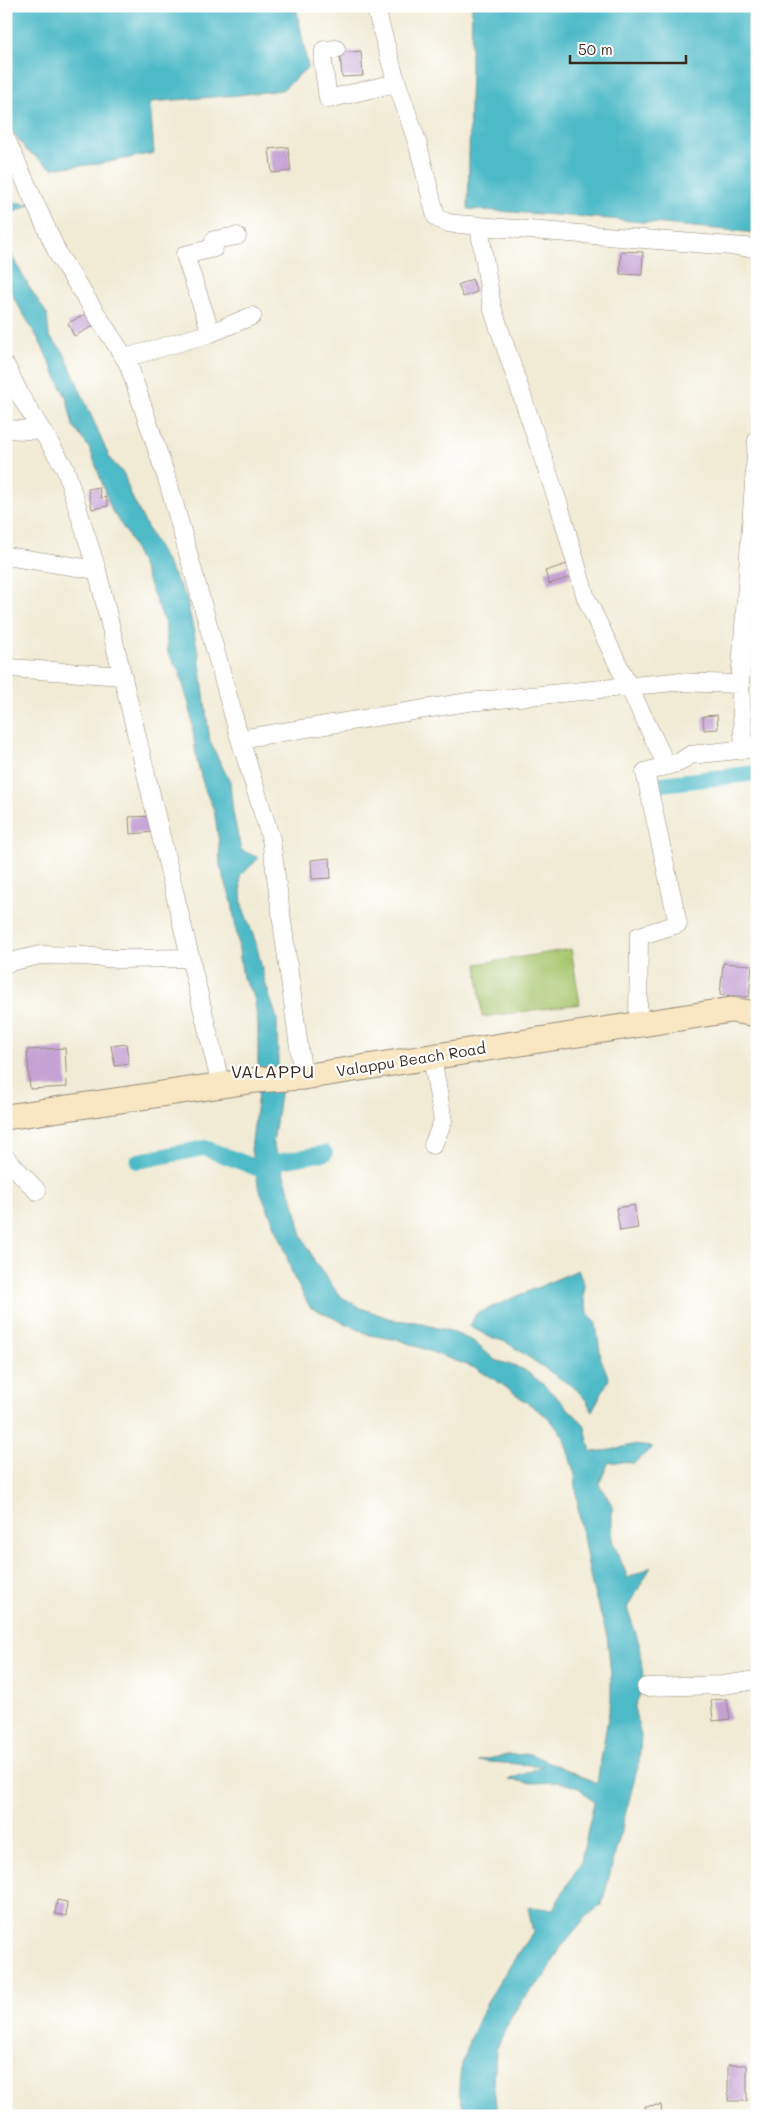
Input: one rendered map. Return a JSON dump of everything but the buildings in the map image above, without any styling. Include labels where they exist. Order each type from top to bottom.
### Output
[{"type":"main road","name":"Valappu Beach Road","points":[[6,1117],[256,1080],[293,1078],[731,1010],[757,1014]]},
{"type":"street","points":[[374,6],[396,83],[418,145],[436,217],[445,224],[467,223],[479,226],[757,248]]},
{"type":"street","points":[[336,49],[324,50],[323,63],[328,99],[396,83]]},
{"type":"street","points":[[6,139],[59,256],[125,358],[169,485],[240,738],[271,839],[293,1078]]},
{"type":"street","points":[[479,226],[492,307],[558,505],[586,598],[667,766]]},
{"type":"street","points":[[211,333],[185,255],[214,248],[214,240],[237,236]]},
{"type":"street","points":[[125,358],[211,333],[252,316]]},
{"type":"street","points":[[6,366],[21,397],[65,468],[97,570],[221,1086]]},
{"type":"street","points":[[6,429],[42,430]]},
{"type":"street","points":[[638,1025],[639,936],[678,924],[645,772],[680,762],[690,755],[750,748],[740,684],[757,440]]},
{"type":"street","points":[[6,556],[97,570]]},
{"type":"street","points":[[10,668],[123,676]]},
{"type":"street","points":[[240,738],[468,702],[674,682],[740,684]]},
{"type":"street","points":[[6,963],[40,955],[83,956],[118,960],[191,958]]},
{"type":"street","points":[[432,1057],[443,1121],[433,1145]]},
{"type":"street","points":[[6,1158],[37,1191]]},
{"type":"street","points":[[646,1687],[724,1684],[757,1680]]},
{"type":"green space","points":[[571,949],[580,1004],[482,1017],[477,964]]},
{"type":"water","points":[[6,6],[296,6],[308,67],[282,90],[150,102],[154,153],[98,164],[52,168],[26,150],[6,122]]},
{"type":"water","points":[[472,6],[757,6],[757,233],[611,219],[468,209]]},
{"type":"water","points":[[6,202],[31,204],[6,216]]},
{"type":"water","points":[[6,245],[29,287],[47,314],[49,336],[63,351],[110,459],[124,474],[130,493],[151,535],[186,597],[199,655],[210,742],[230,782],[233,813],[241,850],[259,858],[240,876],[242,905],[256,943],[265,982],[277,1019],[278,1063],[281,1088],[273,1144],[294,1204],[302,1236],[316,1264],[340,1296],[361,1308],[394,1320],[415,1322],[450,1331],[473,1341],[495,1360],[523,1369],[543,1384],[584,1424],[591,1452],[632,1445],[653,1447],[634,1463],[609,1462],[599,1484],[612,1505],[612,1540],[628,1578],[651,1567],[627,1608],[639,1643],[644,1685],[634,1708],[641,1735],[639,1762],[602,1904],[585,1918],[561,1947],[543,1979],[529,1992],[512,2015],[496,2050],[494,2087],[497,2116],[465,2116],[459,2090],[461,2069],[466,2049],[496,1987],[533,1933],[528,1907],[553,1909],[581,1862],[594,1802],[579,1788],[559,1782],[533,1783],[509,1780],[543,1766],[478,1761],[507,1755],[530,1754],[597,1783],[611,1700],[611,1674],[607,1635],[592,1586],[578,1509],[575,1475],[563,1436],[549,1418],[500,1383],[475,1368],[399,1340],[370,1335],[310,1307],[293,1276],[283,1245],[259,1188],[251,1150],[258,1094],[258,1025],[254,997],[243,978],[232,902],[220,866],[219,842],[214,810],[205,790],[197,762],[190,708],[179,671],[168,653],[165,623],[143,568],[128,535],[112,511],[90,449],[73,426],[67,399],[39,340],[15,300],[6,280]]},
{"type":"water","points":[[578,1270],[585,1287],[583,1296],[589,1315],[596,1324],[601,1359],[609,1379],[592,1411],[586,1400],[576,1389],[506,1342],[487,1336],[470,1326],[476,1314]]},
{"type":"waterway","points":[[662,784],[757,773]]},
{"type":"waterway","points":[[138,1161],[205,1148],[262,1170],[268,1182]]},
{"type":"waterway","points":[[260,1165],[325,1153]]},
{"type":"district","name":"VALAPPU","points":[[273,1072]]}]
